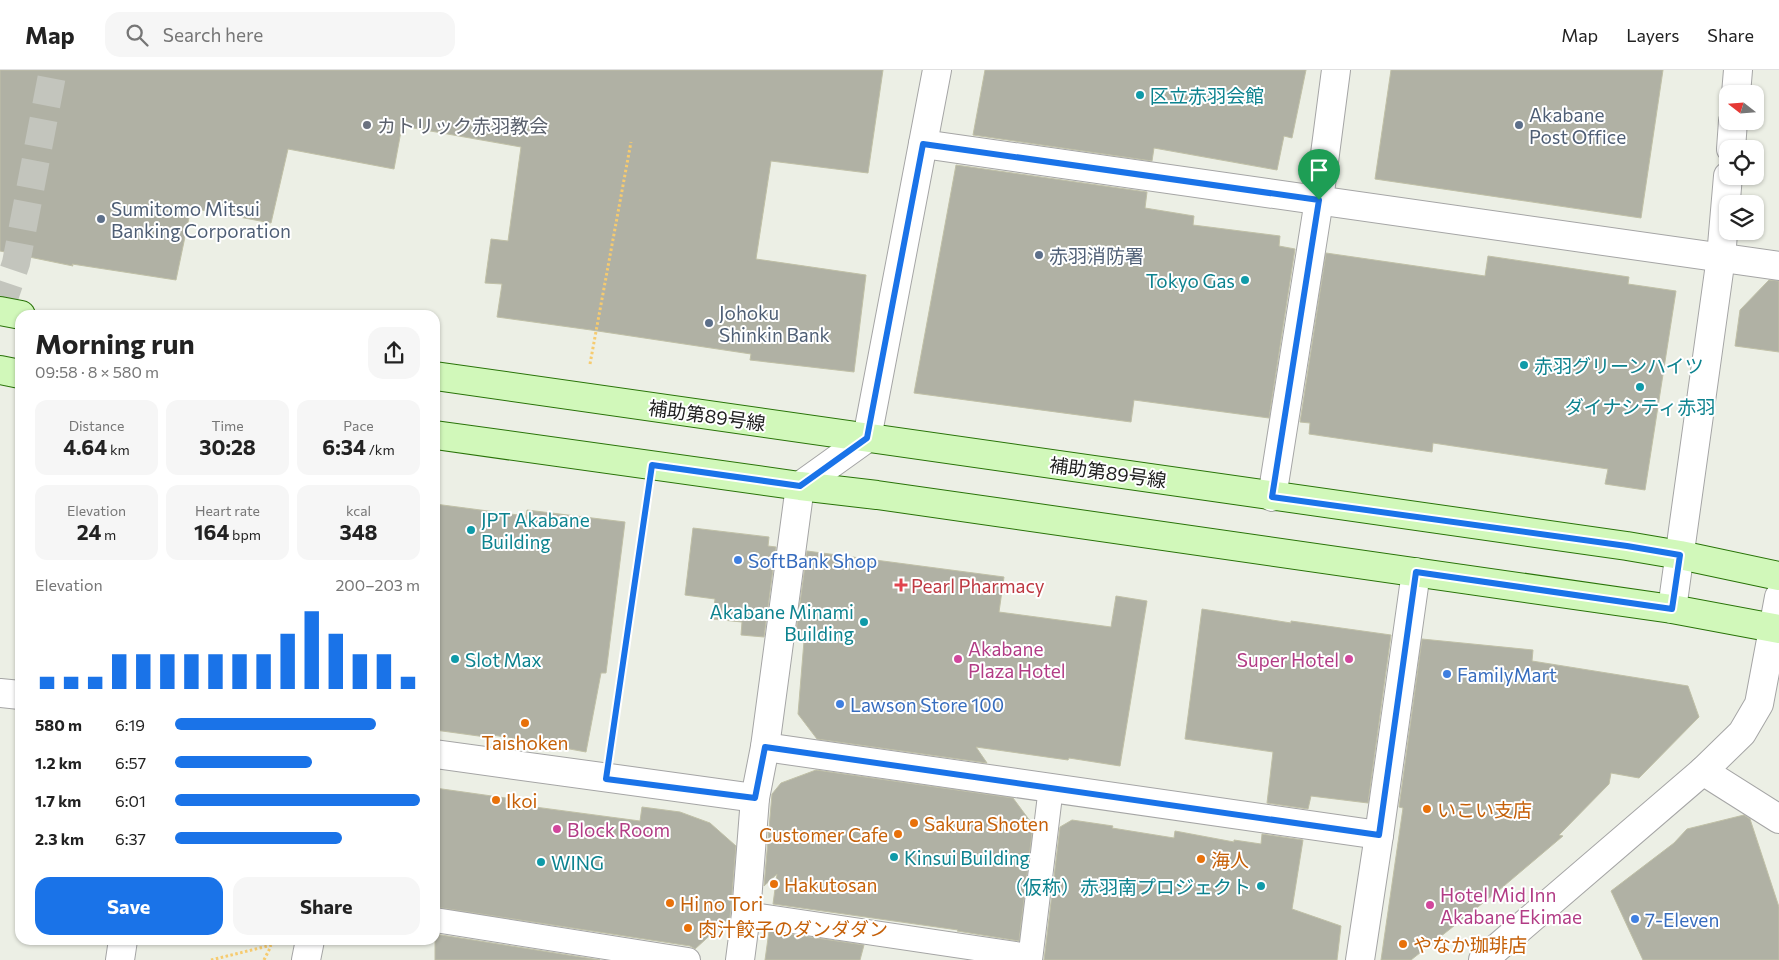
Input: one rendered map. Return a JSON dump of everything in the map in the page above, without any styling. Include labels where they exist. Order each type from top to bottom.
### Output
[{"type":"street","points":[[740,960],[746,914],[755,798],[765,747],[800,486],[867,438],[937,70]]},
{"type":"street","points":[[1272,497],[1319,200],[1336,70]]},
{"type":"street","points":[[1737,85],[1738,70]]},
{"type":"street","points":[[923,144],[1779,266]]},
{"type":"street","points":[[1672,609],[1721,258],[1727,185]]},
{"type":"street","points":[[0,311],[15,314]]},
{"type":"street","points":[[0,370],[15,373]]},
{"type":"street","name":"補助第89号線","points":[[440,377],[1272,497],[1627,546],[1779,576]]},
{"type":"street","points":[[440,436],[877,495],[1672,609],[1776,629]]},
{"type":"street","points":[[1360,960],[1416,572]]},
{"type":"street","points":[[1483,960],[1703,771],[1742,733],[1759,704],[1776,629],[1779,597]]},
{"type":"street","points":[[0,693],[15,695]]},
{"type":"street","points":[[765,747],[1379,835]]},
{"type":"street","points":[[440,755],[755,798]]},
{"type":"street","points":[[1703,771],[1779,819]]},
{"type":"street","points":[[120,960],[122,945]]},
{"type":"street","points":[[306,960],[309,945]]},
{"type":"lane","points":[[746,914],[1030,958],[1051,787]]},
{"type":"lane","points":[[440,921],[688,960]]},
{"type":"path","points":[[590,365],[631,142]]},
{"type":"path","points":[[606,779],[652,465]]},
{"type":"path","points":[[211,960],[272,946],[264,960]]},
{"type":"building","points":[[0,70],[883,70],[868,173],[771,161],[756,259],[866,275],[854,372],[750,360],[751,354],[497,317],[502,284],[485,283],[491,239],[508,241],[521,147],[402,126],[394,169],[288,149],[271,223],[191,208],[176,280],[72,264],[73,266],[0,251]]},
{"type":"building","name":"区立赤羽会館","points":[[985,70],[1306,70],[1292,138],[1284,136],[1277,170],[1154,148],[1152,161],[973,135]]},
{"type":"building","name":"Akabane Post Office","points":[[1391,70],[1663,70],[1641,218],[1375,179]]},
{"type":"building","name":"赤羽消防署","points":[[956,165],[1147,192],[1145,208],[1194,216],[1193,225],[1280,236],[1279,246],[1295,249],[1269,418],[1134,400],[1131,422],[914,393]]},
{"type":"building","points":[[1326,253],[1485,276],[1488,256],[1629,277],[1628,284],[1676,291],[1645,490],[1605,484],[1608,469],[1433,443],[1432,452],[1309,434],[1310,423],[1300,422]]},
{"type":"building","points":[[1769,280],[1779,281],[1779,352],[1735,346],[1740,310]]},
{"type":"building","points":[[440,505],[526,516],[527,510],[625,522],[606,673],[601,673],[586,752],[493,735],[493,738],[440,731]]},
{"type":"building","points":[[693,528],[769,537],[768,546],[776,547],[764,637],[741,635],[742,622],[712,619],[715,599],[685,595]]},
{"type":"building","points":[[807,551],[1004,577],[999,612],[1111,627],[1116,596],[1147,601],[1120,766],[976,747],[987,763],[817,739],[798,714],[804,641],[795,640]]},
{"type":"building","points":[[1202,609],[1291,623],[1291,621],[1391,635],[1368,803],[1311,796],[1308,809],[1267,803],[1273,752],[1185,739]]},
{"type":"building","points":[[1422,639],[1533,650],[1532,661],[1688,686],[1699,717],[1639,778],[1611,773],[1609,784],[1559,835],[1563,836],[1498,891],[1411,960],[1381,960],[1403,808],[1399,807]]},
{"type":"building","points":[[816,770],[1013,798],[1033,825],[1019,941],[958,930],[773,904],[777,874],[764,886],[772,794],[781,783]]},
{"type":"building","points":[[440,789],[506,798],[505,803],[640,821],[642,807],[680,812],[710,823],[736,846],[730,917],[695,949],[690,946],[440,908]]},
{"type":"building","points":[[1744,815],[1750,819],[1779,907],[1779,960],[1643,960],[1611,891],[1674,843],[1687,829]]},
{"type":"building","points":[[1072,820],[1174,838],[1175,831],[1234,842],[1234,840],[1261,844],[1262,834],[1303,840],[1292,909],[1341,926],[1337,960],[1044,960],[1060,827]]},
{"type":"building","points":[[769,931],[864,945],[860,960],[765,960]]},
{"type":"building","points":[[440,935],[600,960],[435,960],[435,945],[440,945]]},
{"type":"tunnel","points":[[0,310],[16,263],[53,70]]},
{"type":"place","name":"区立赤羽会館","points":[[1140,95]]},
{"type":"place","name":"カトリック赤羽教会","points":[[367,125]]},
{"type":"place","name":"Akabane Post Office","points":[[1519,125]]},
{"type":"place","name":"Sumitomo Mitsui Banking Corporation","points":[[101,219]]},
{"type":"place","name":"赤羽消防署","points":[[1039,255]]},
{"type":"place","name":"Tokyo Gas","points":[[1245,280]]},
{"type":"place","name":"Johoku Shinkin Bank","points":[[709,323]]},
{"type":"place","name":"赤羽グリーンハイツ","points":[[1524,365]]},
{"type":"place","name":"ダイナシティ赤羽","points":[[1640,387]]},
{"type":"place","name":"JPT Akabane Building","points":[[471,530]]},
{"type":"place","name":"SoftBank Shop","points":[[738,560]]},
{"type":"place","name":"Pearl Pharmacy","points":[[901,585]]},
{"type":"place","name":"Akabane Minami Building","points":[[864,622]]},
{"type":"place","name":"Slot Max","points":[[455,659]]},
{"type":"place","name":"Akabane Plaza Hotel","points":[[958,659]]},
{"type":"place","name":"Super Hotel","points":[[1349,659]]},
{"type":"place","name":"FamilyMart","points":[[1447,674]]},
{"type":"place","name":"Lawson Store 100","points":[[840,704]]},
{"type":"place","name":"Taishoken","points":[[525,723]]},
{"type":"place","name":"Ikoi","points":[[496,800]]},
{"type":"place","name":"いこい支店","points":[[1427,809]]},
{"type":"place","name":"Sakura Shoten","points":[[914,823]]},
{"type":"place","name":"Block Room","points":[[557,829]]},
{"type":"place","name":"Customer Cafe","points":[[898,834]]},
{"type":"place","name":"Kinsui Building","points":[[894,857]]},
{"type":"place","name":"海人","points":[[1201,859]]},
{"type":"place","name":"WING","points":[[541,862]]},
{"type":"place","name":"Hakutosan","points":[[774,884]]},
{"type":"place","name":"（仮称）赤羽南プロジェクト","points":[[1261,886]]},
{"type":"place","name":"Hi no Tori","points":[[670,903]]},
{"type":"place","name":"Hotel Mid Inn Akabane Ekimae","points":[[1430,905]]},
{"type":"place","name":"7-Eleven","points":[[1635,919]]},
{"type":"place","name":"肉汁餃子のダンダダン","points":[[688,928]]},
{"type":"place","name":"やなか珈琲店","points":[[1403,944]]},
{"type":"route","points":[[923,144],[1319,200],[1272,497],[1680,555],[1672,609],[1416,572],[1379,835],[765,747],[755,798],[606,779],[652,465],[800,486],[867,438],[923,144]]}]
